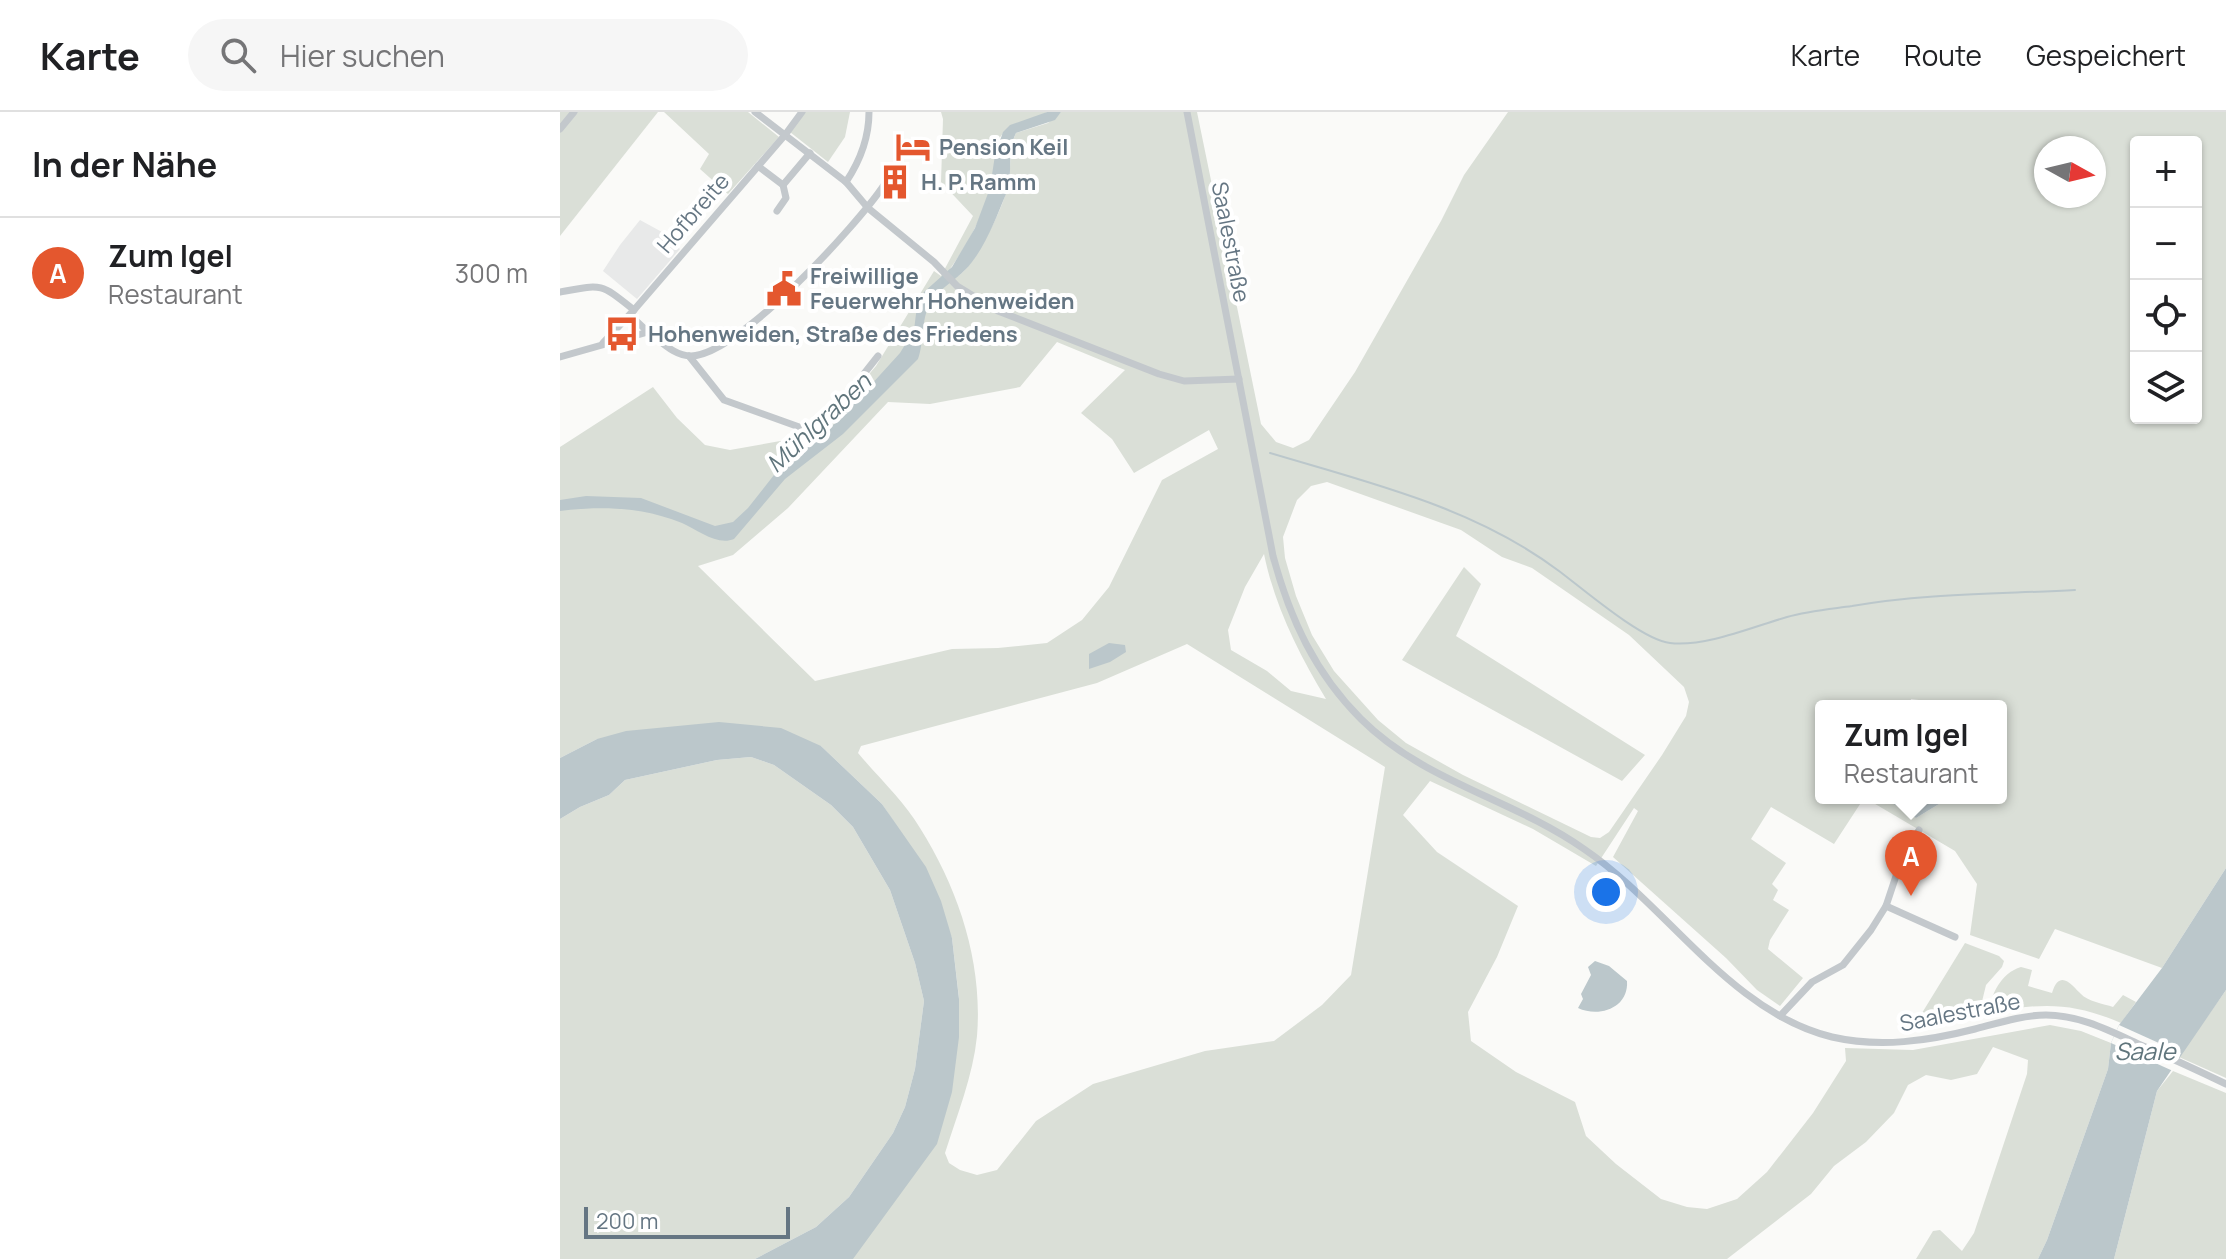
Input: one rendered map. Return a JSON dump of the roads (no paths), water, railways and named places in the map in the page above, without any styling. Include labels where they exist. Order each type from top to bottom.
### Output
[{"type":"street","points":[[560,129],[574,112]]},
{"type":"street","points":[[755,112],[846,182],[868,208],[977,300],[1159,374],[1184,381],[1239,379]]},
{"type":"street","name":"Hofbreite","points":[[601,345],[632,313],[802,112]]},
{"type":"street","points":[[846,182],[859,164],[869,112]]},
{"type":"street","name":"Saalestraße","points":[[1187,112],[1273,556],[1283,593],[1310,653],[1342,698],[1375,732],[1422,767],[1553,830],[1598,858],[1741,990],[1796,1025],[1830,1036],[1889,1043],[1937,1038],[2037,1016],[2064,1016],[2102,1028],[2226,1084]]},
{"type":"street","points":[[783,185],[810,153]]},
{"type":"street","points":[[758,166],[783,185],[786,198],[777,211]]},
{"type":"street","points":[[560,292],[598,285],[607,288],[648,332],[677,353],[689,356],[708,352],[766,312],[868,208],[884,185]]},
{"type":"street","points":[[560,357],[648,332]]},
{"type":"street","points":[[689,356],[724,400],[802,428],[811,428],[848,394],[878,356]]},
{"type":"street","points":[[1780,1016],[1812,982],[1843,965],[1886,906],[1902,858],[1919,830]]},
{"type":"street","points":[[1886,906],[1955,937]]},
{"type":"water","points":[[1047,112],[1061,112],[1055,120],[1016,133],[1011,148],[1010,179],[994,224],[972,262],[940,291],[929,306],[918,359],[843,434],[785,479],[734,539],[714,539],[682,523],[637,511],[607,508],[560,511],[560,500],[586,496],[641,498],[715,526],[733,522],[774,475],[839,420],[900,353],[914,330],[917,306],[924,292],[952,267],[975,228],[990,188],[995,155],[1003,132],[1010,125]]},
{"type":"water","points":[[1109,643],[1125,645],[1126,652],[1110,662],[1089,669],[1089,654]]},
{"type":"water","points":[[719,722],[781,728],[821,746],[882,804],[926,867],[952,938],[959,999],[959,1037],[952,1092],[937,1144],[853,1259],[755,1259],[816,1227],[849,1197],[893,1133],[905,1107],[915,1069],[924,1001],[915,963],[890,890],[853,827],[831,805],[774,765],[751,757],[717,760],[625,780],[609,795],[560,819],[560,758],[597,739],[626,731]]},
{"type":"water","points":[[1894,804],[1939,804],[1916,818]]},
{"type":"water","name":"Saale","points":[[2226,868],[2226,990],[2157,1091],[2114,1259],[2038,1259],[2108,1069],[2111,1043],[2119,1025],[2162,968]]},
{"type":"water","points":[[1595,961],[1609,966],[1627,981],[1623,998],[1618,1004],[1595,1012],[1578,1008],[1591,975],[1588,967]]},
{"type":"waterway","points":[[1270,453],[1457,513],[1526,549],[1629,624],[1670,643],[1699,642],[1795,615],[1880,602],[1935,596],[2075,590]]},
{"type":"place","name":"Pension Keil","points":[[913,147]]},
{"type":"place","name":"H. P. Ramm","points":[[895,182]]},
{"type":"place","name":"Freiwillige Feuerwehr Hohenweiden","points":[[784,289]]},
{"type":"place","name":"Hohenweiden, Straße des Friedens","points":[[622,334]]},
{"type":"place","name":"Zum Igel","points":[[1911,896]]},
{"type":"water label","name":"Mühlgraben","points":[[818,422]]}]
